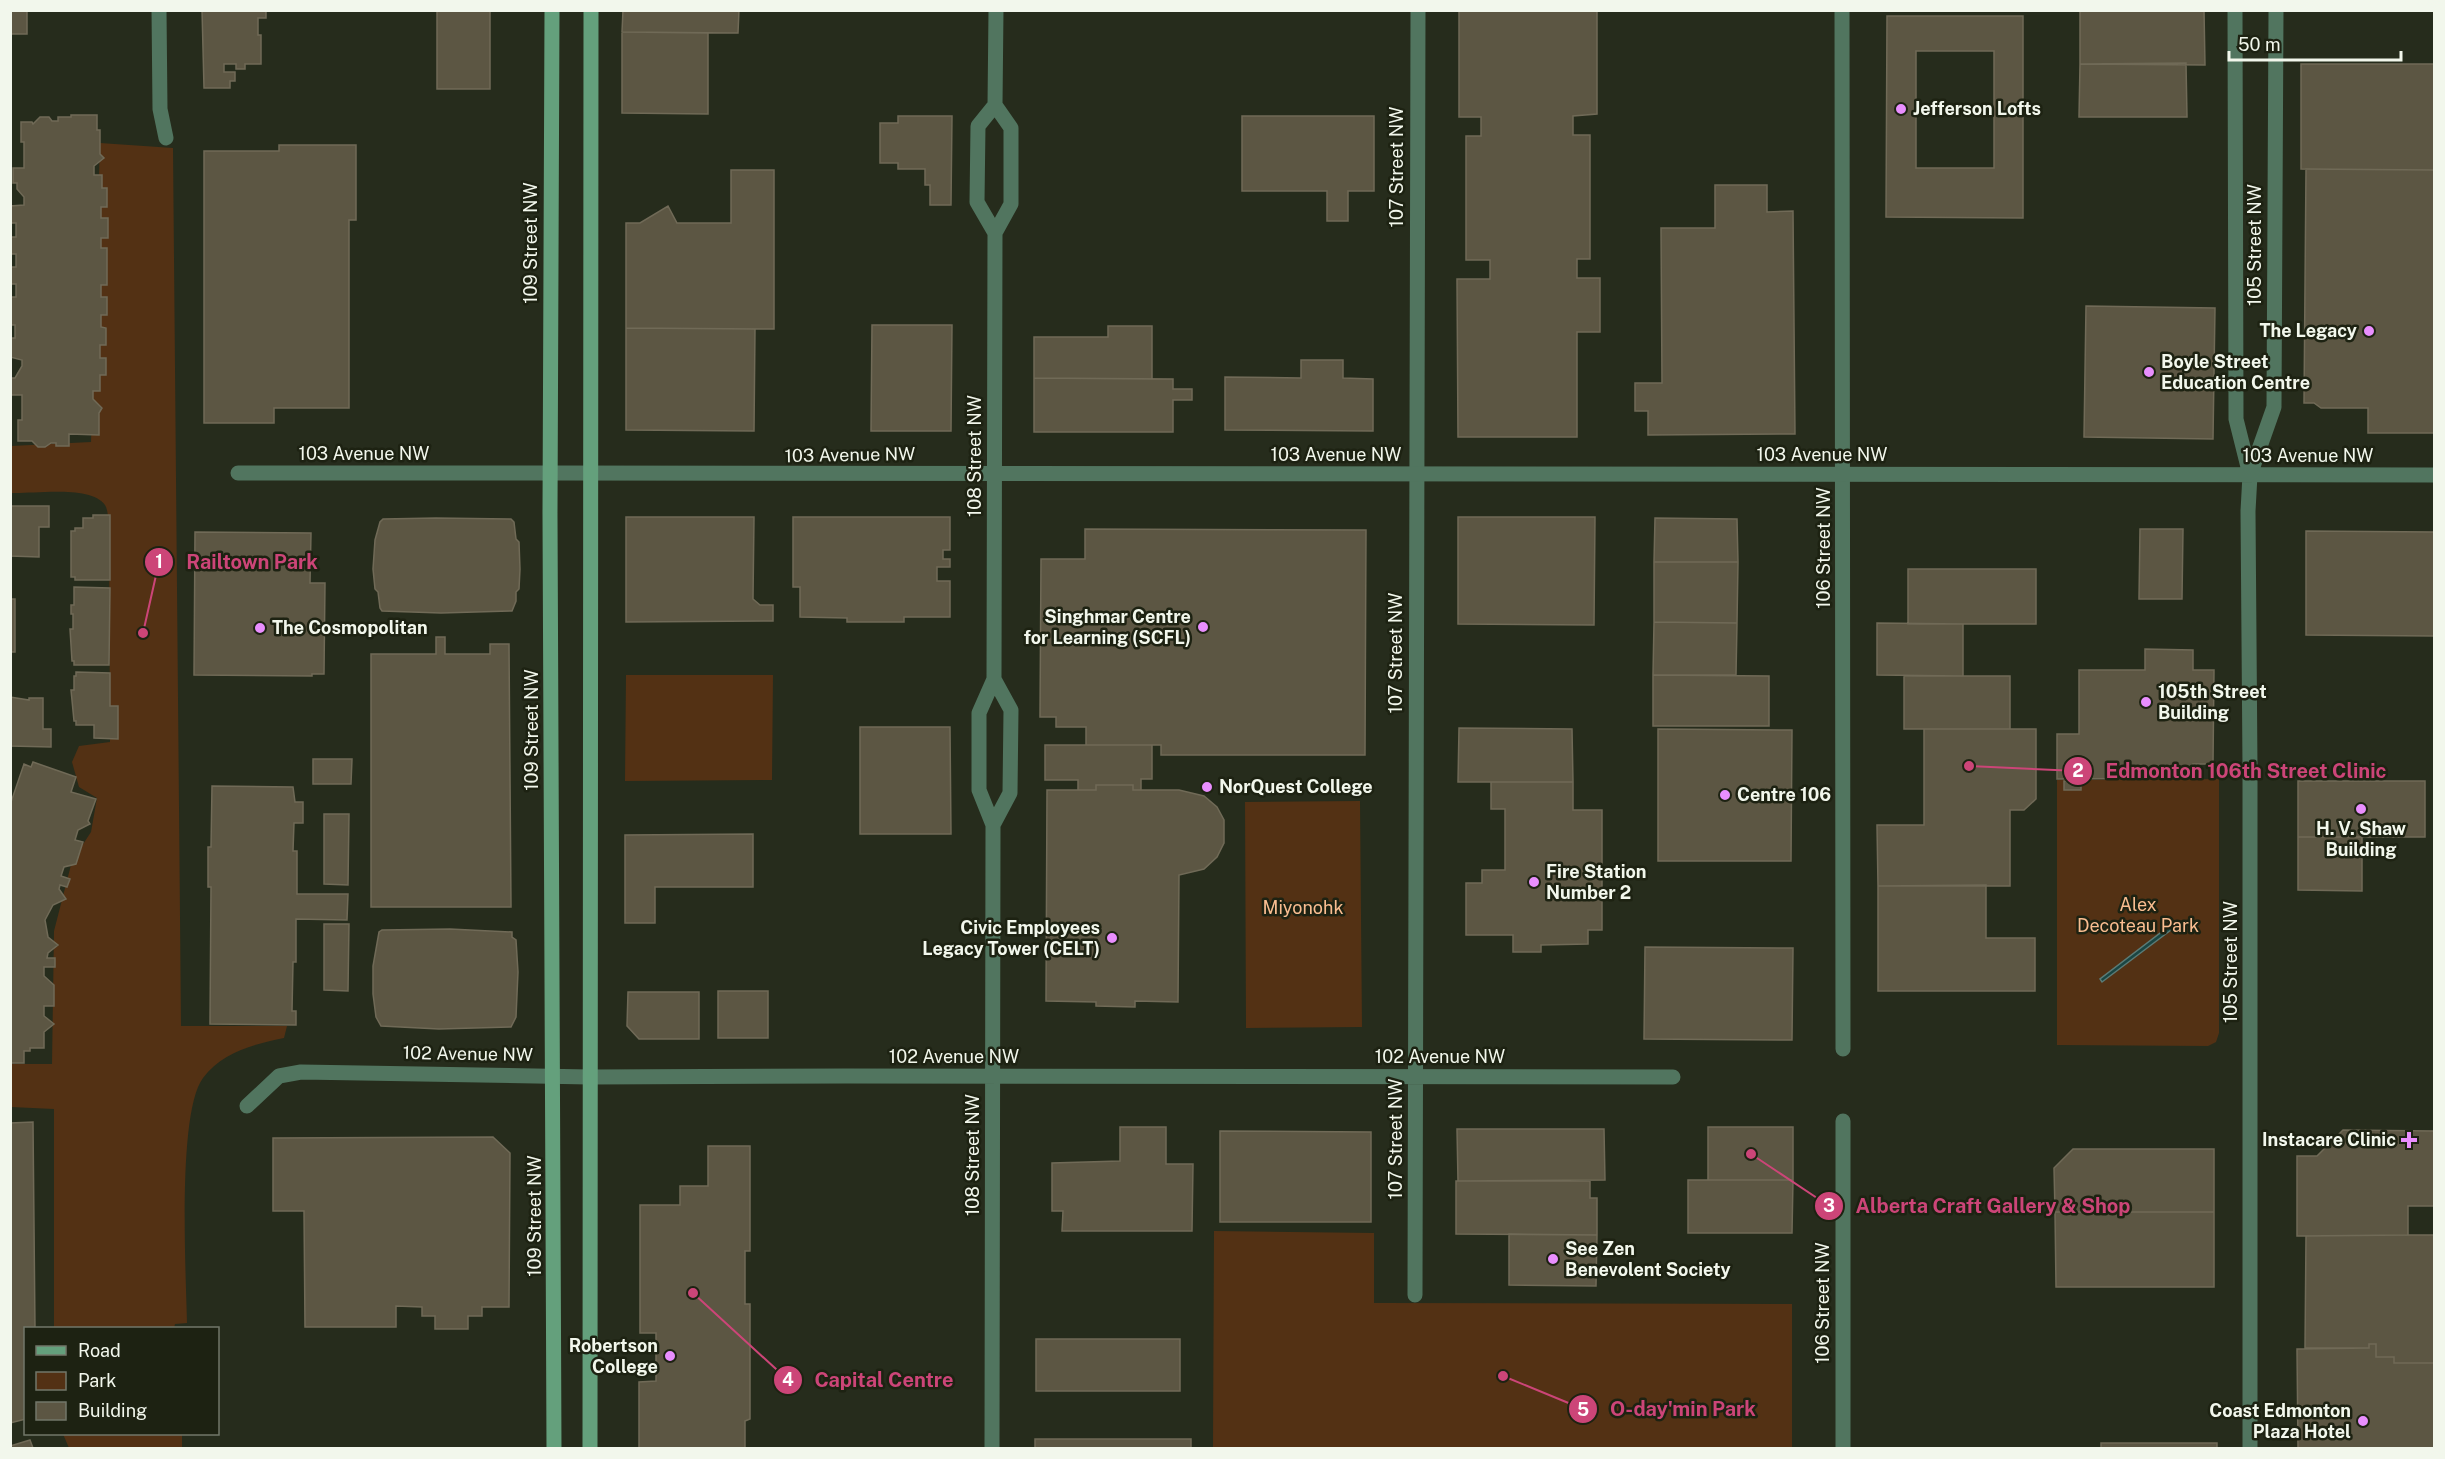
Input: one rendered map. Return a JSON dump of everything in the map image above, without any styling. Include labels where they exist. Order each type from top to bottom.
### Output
[{"type":"main road","name":"109 Street NW","points":[[552,10],[550,474],[554,1449]]},
{"type":"main road","points":[[590,1449],[591,10]]},
{"type":"street","points":[[159,10],[160,109],[166,138]]},
{"type":"street","points":[[994,233],[1011,204],[1011,128],[994,105],[996,10]]},
{"type":"street","name":"107 Street NW","points":[[1415,1295],[1418,10]]},
{"type":"street","name":"106 Street NW","points":[[1842,10],[1843,1049]]},
{"type":"street","name":"105 Street NW","points":[[2235,10],[2236,419],[2250,475]]},
{"type":"street","name":"105 Street NW","points":[[2250,1449],[2248,511],[2250,475],[2274,407],[2276,10]]},
{"type":"street","name":"108 Street NW","points":[[993,1449],[993,825],[979,790],[979,713],[994,679],[994,233],[977,202],[978,126],[994,105]]},
{"type":"street","name":"103 Avenue NW","points":[[238,473],[2434,475]]},
{"type":"street","name":"108 Street NW","points":[[993,825],[1010,793],[1011,710],[994,679]]},
{"type":"street","name":"102 Avenue NW","points":[[247,1106],[279,1076],[302,1072],[590,1077],[1673,1077]]},
{"type":"street","name":"106 Street NW","points":[[1843,1121],[1843,1449]]},
{"type":"green space","points":[[100,143],[173,148],[181,1026],[287,1026],[284,1038],[240,1050],[220,1062],[203,1078],[195,1097],[189,1124],[186,1158],[187,1323],[175,1324],[174,1327],[54,1327],[54,1109],[11,1107],[11,1064],[52,1064],[54,931],[72,861],[91,832],[97,798],[79,787],[72,762],[79,746],[110,742],[109,523],[106,507],[98,499],[75,493],[11,493],[11,446],[91,442]]},
{"type":"green space","points":[[626,675],[773,675],[772,780],[625,781]]},
{"type":"green space","name":"Alex Decoteau Park","points":[[2219,779],[2219,1033],[2216,1042],[2208,1046],[2057,1045],[2057,780]]},
{"type":"green space","name":"Miyonohk","points":[[1360,801],[1362,1027],[1246,1028],[1245,802]]},
{"type":"green space","points":[[1214,1231],[1374,1233],[1374,1303],[1792,1304],[1792,1448],[1213,1448]]},
{"type":"green space","points":[[63,1435],[182,1435],[182,1448],[69,1448]]},
{"type":"water","points":[[2172,924],[2175,927],[2102,982],[2100,979]]},
{"type":"building","points":[[10,10],[27,10],[27,34],[10,34]]},
{"type":"building","points":[[202,10],[266,10],[266,18],[258,18],[258,35],[261,35],[261,64],[245,64],[245,69],[236,69],[236,64],[224,64],[224,72],[235,72],[235,81],[230,81],[230,88],[204,88]]},
{"type":"building","points":[[437,10],[490,10],[490,89],[437,89]]},
{"type":"building","points":[[623,10],[739,10],[738,33],[622,32]]},
{"type":"building","points":[[1459,10],[1597,10],[1597,114],[1573,116],[1573,135],[1590,135],[1590,259],[1577,259],[1577,278],[1600,278],[1600,332],[1577,332],[1577,437],[1458,437],[1457,279],[1490,279],[1490,260],[1466,260],[1466,136],[1481,136],[1481,117],[1459,117]]},
{"type":"building","points":[[2080,10],[2204,10],[2205,65],[2080,64]]},
{"type":"building","name":"Jefferson Lofts","points":[[1887,16],[2023,16],[2023,218],[1886,217]],"holes":[[[1916,51],[1994,51],[1994,168],[1916,168]]]},
{"type":"building","points":[[622,32],[708,33],[708,114],[622,113]]},
{"type":"building","points":[[2186,63],[2187,117],[2079,117],[2080,64]]},
{"type":"building","points":[[2301,64],[2434,64],[2434,170],[2301,169]]},
{"type":"building","points":[[71,115],[97,115],[97,130],[100,130],[100,154],[104,158],[94,166],[94,175],[102,175],[102,188],[107,188],[107,207],[101,207],[101,218],[108,218],[108,238],[101,238],[101,248],[107,248],[107,285],[101,285],[101,297],[107,297],[107,315],[101,315],[101,327],[106,328],[106,345],[100,345],[100,358],[106,358],[106,375],[100,375],[100,391],[93,391],[93,399],[102,408],[99,413],[99,435],[69,434],[69,446],[56,446],[56,443],[51,443],[45,447],[38,447],[32,441],[18,441],[18,420],[22,420],[22,395],[11,395],[11,378],[15,378],[22,366],[22,360],[10,357],[10,338],[15,338],[15,325],[10,325],[10,297],[16,297],[16,284],[10,284],[10,267],[16,267],[16,254],[10,254],[10,237],[16,237],[16,223],[10,223],[10,206],[24,205],[24,197],[17,189],[17,183],[13,183],[13,168],[24,168],[21,122],[32,122],[33,124],[40,117],[49,117],[52,121],[58,121],[58,117],[71,117]]},
{"type":"building","points":[[898,116],[952,116],[951,205],[930,205],[930,185],[925,185],[925,169],[898,169],[898,163],[880,163],[880,123],[898,123]]},
{"type":"building","points":[[1242,116],[1374,116],[1374,191],[1348,191],[1348,221],[1327,221],[1327,191],[1242,191]]},
{"type":"building","points":[[279,145],[356,145],[356,220],[349,220],[349,408],[274,408],[274,423],[204,423],[204,151],[279,151]]},
{"type":"building","name":"The Legacy","points":[[2306,169],[2434,170],[2434,433],[2368,433],[2368,408],[2321,408],[2314,403],[2304,403]]},
{"type":"building","points":[[731,170],[774,170],[774,329],[626,328],[626,223],[640,223],[668,206],[677,223],[731,223]]},
{"type":"building","points":[[1715,185],[1767,185],[1767,212],[1793,211],[1795,434],[1648,435],[1648,411],[1635,411],[1635,383],[1662,383],[1661,228],[1715,228]]},
{"type":"building","points":[[2086,306],[2215,308],[2213,439],[2084,437]]},
{"type":"building","points":[[872,325],[952,325],[951,431],[871,431]]},
{"type":"building","points":[[1108,326],[1152,326],[1152,379],[1034,378],[1034,337],[1108,337]]},
{"type":"building","points":[[626,328],[755,329],[754,431],[626,430]]},
{"type":"building","points":[[1301,360],[1343,360],[1343,378],[1373,379],[1373,431],[1225,430],[1225,377],[1301,378]]},
{"type":"building","points":[[1034,378],[1173,379],[1173,389],[1192,389],[1192,400],[1173,400],[1173,432],[1034,432]]},
{"type":"building","points":[[10,506],[49,506],[49,527],[39,527],[39,557],[10,556]]},
{"type":"building","points":[[93,515],[110,515],[110,580],[75,580],[75,577],[71,577],[71,531],[75,531],[75,528],[83,528],[83,518],[93,518]]},
{"type":"building","points":[[626,517],[754,517],[753,599],[760,605],[773,605],[773,621],[626,622]]},
{"type":"building","points":[[793,517],[950,517],[950,550],[943,550],[943,559],[950,559],[950,567],[937,567],[937,581],[950,581],[950,617],[904,617],[904,622],[847,622],[847,618],[800,617],[800,587],[793,587]]},
{"type":"building","points":[[1458,517],[1595,517],[1594,625],[1458,624]]},
{"type":"building","points":[[1655,518],[1737,519],[1738,562],[1654,562]]},
{"type":"building","points":[[383,519],[511,519],[514,522],[516,539],[519,542],[520,569],[519,589],[516,592],[516,601],[512,611],[441,613],[382,611],[378,592],[375,589],[373,569],[375,540],[380,522]]},
{"type":"building","name":"Singhmar Centre for Learning (SCFL)","points":[[1085,529],[1366,530],[1365,755],[1161,755],[1161,745],[1086,745],[1086,727],[1056,727],[1056,717],[1040,717],[1041,559],[1085,559]]},
{"type":"building","points":[[2140,529],[2183,529],[2182,599],[2139,599]]},
{"type":"building","points":[[2306,531],[2434,532],[2434,636],[2306,635]]},
{"type":"building","name":"The Cosmopolitan","points":[[195,532],[311,533],[310,583],[325,583],[324,674],[312,674],[312,676],[194,675]]},
{"type":"building","points":[[1654,562],[1738,562],[1737,623],[1654,622]]},
{"type":"building","points":[[1908,569],[2036,569],[2036,624],[1908,624]]},
{"type":"building","points":[[74,587],[110,588],[109,665],[74,665],[72,661],[70,629],[73,629],[71,605],[74,605]]},
{"type":"building","points":[[10,599],[15,599],[15,652],[10,652]]},
{"type":"building","points":[[1654,622],[1737,623],[1736,675],[1653,675]]},
{"type":"building","points":[[1877,623],[1963,624],[1963,676],[1877,675]]},
{"type":"building","points":[[436,637],[445,637],[445,654],[490,654],[490,644],[509,644],[511,907],[371,907],[371,654],[436,654]]},
{"type":"building","name":"105th Street Building","points":[[2145,649],[2193,650],[2193,670],[2214,670],[2213,764],[2193,764],[2193,778],[2057,779],[2057,734],[2079,734],[2079,670],[2145,670]]},
{"type":"building","points":[[76,672],[110,673],[110,706],[118,706],[118,739],[94,738],[94,725],[76,725],[71,690],[74,690]]},
{"type":"building","points":[[1653,675],[1769,676],[1769,726],[1653,726]]},
{"type":"building","points":[[1904,676],[2010,676],[2010,729],[1904,729]]},
{"type":"building","points":[[10,697],[29,700],[29,698],[43,698],[43,729],[51,729],[51,747],[10,746]]},
{"type":"building","points":[[860,727],[950,727],[951,834],[860,834]]},
{"type":"building","points":[[1459,728],[1572,729],[1573,782],[1458,782]]},
{"type":"building","name":"Centre 106","points":[[1658,729],[1792,730],[1791,861],[1658,861]]},
{"type":"building","points":[[1924,729],[2036,729],[2036,799],[2024,810],[2010,810],[2010,886],[1878,886],[1877,825],[1924,825]]},
{"type":"building","points":[[1045,745],[1152,745],[1152,779],[1141,779],[1141,790],[1133,790],[1133,785],[1096,785],[1096,790],[1078,790],[1078,780],[1045,780]]},
{"type":"building","points":[[313,759],[352,759],[351,784],[313,784]]},
{"type":"building","points":[[33,762],[76,777],[71,792],[96,799],[88,821],[90,824],[78,830],[75,840],[83,842],[76,864],[64,867],[61,876],[70,879],[67,887],[60,885],[59,889],[66,899],[53,905],[45,920],[48,937],[58,945],[48,953],[47,958],[55,958],[55,967],[44,967],[44,976],[54,985],[54,1006],[44,1006],[44,1016],[54,1024],[44,1032],[44,1048],[30,1048],[30,1051],[24,1051],[24,1063],[10,1063],[10,805],[24,764],[31,767]]},
{"type":"building","points":[[2064,781],[2081,781],[2081,790],[2064,790]]},
{"type":"building","name":"H. V. Shaw Building","points":[[2298,781],[2425,781],[2425,837],[2298,837]]},
{"type":"building","name":"Fire Station Number 2","points":[[1491,782],[1573,782],[1573,810],[1602,810],[1602,930],[1588,930],[1588,944],[1541,945],[1541,952],[1513,952],[1513,935],[1466,935],[1466,883],[1482,883],[1482,870],[1505,870],[1505,809],[1491,809]]},
{"type":"building","name":"Civic Employees Legacy Tower (CELT)","points":[[1096,785],[1133,785],[1133,790],[1179,790],[1204,796],[1217,807],[1224,820],[1224,843],[1217,857],[1204,869],[1179,875],[1178,1002],[1135,1001],[1135,1007],[1096,1006],[1096,1002],[1046,1001],[1047,790],[1096,790]]},
{"type":"building","points":[[212,786],[293,787],[295,802],[303,802],[303,823],[294,823],[293,851],[297,851],[297,894],[348,894],[347,920],[296,919],[296,962],[293,962],[292,1011],[296,1011],[296,1025],[210,1024],[211,887],[208,887],[208,847],[211,847]]},
{"type":"building","points":[[324,814],[349,814],[348,885],[324,884]]},
{"type":"building","points":[[753,834],[753,887],[655,887],[655,923],[625,923],[625,835]]},
{"type":"building","points":[[2298,837],[2362,837],[2362,891],[2298,890]]},
{"type":"building","points":[[1986,885],[1986,938],[2035,938],[2035,991],[1878,991],[1878,886]]},
{"type":"building","points":[[324,924],[349,924],[348,991],[324,990]]},
{"type":"building","points":[[450,929],[512,932],[512,937],[516,940],[518,972],[516,1017],[511,1027],[439,1029],[381,1026],[376,1017],[373,994],[373,966],[379,932],[382,930]]},
{"type":"building","points":[[1645,947],[1793,948],[1792,1040],[1644,1039]]},
{"type":"building","points":[[718,991],[768,991],[768,1038],[718,1038]]},
{"type":"building","points":[[628,992],[699,992],[699,1039],[639,1039],[627,1026]]},
{"type":"building","points":[[33,1122],[35,1327],[24,1327],[24,1420],[10,1423],[10,1123]]},
{"type":"building","points":[[1120,1127],[1166,1127],[1166,1164],[1193,1164],[1192,1231],[1062,1231],[1063,1211],[1052,1211],[1052,1163],[1120,1161]]},
{"type":"building","points":[[1708,1127],[1793,1127],[1793,1180],[1708,1180]]},
{"type":"building","points":[[1457,1129],[1604,1129],[1605,1180],[1458,1181]]},
{"type":"building","points":[[2343,1130],[2434,1131],[2434,1206],[2408,1206],[2408,1235],[2297,1236],[2297,1156],[2317,1156]]},
{"type":"building","points":[[1220,1131],[1371,1132],[1371,1222],[1220,1222]]},
{"type":"building","points":[[493,1137],[510,1153],[509,1307],[482,1307],[482,1316],[468,1316],[468,1329],[435,1329],[435,1316],[422,1316],[422,1307],[396,1306],[396,1327],[305,1327],[304,1211],[273,1211],[273,1138]]},
{"type":"building","points":[[708,1146],[750,1146],[750,1251],[745,1251],[745,1304],[750,1304],[750,1419],[745,1421],[745,1448],[639,1448],[639,1382],[656,1381],[656,1333],[640,1333],[640,1205],[680,1205],[680,1186],[708,1186]]},
{"type":"building","points":[[2073,1149],[2214,1149],[2214,1212],[2055,1212],[2054,1168]]},
{"type":"building","points":[[1688,1180],[1793,1180],[1792,1233],[1688,1233]]},
{"type":"building","points":[[1456,1181],[1590,1181],[1590,1198],[1597,1198],[1597,1235],[1456,1234]]},
{"type":"building","points":[[2055,1212],[2214,1212],[2214,1287],[2056,1287]]},
{"type":"building","points":[[1509,1234],[1597,1235],[1596,1286],[1509,1285]]},
{"type":"building","points":[[2434,1235],[2434,1363],[2394,1363],[2394,1357],[2376,1357],[2376,1344],[2369,1344],[2369,1348],[2305,1348],[2306,1236]]},
{"type":"building","points":[[1036,1339],[1180,1339],[1180,1391],[1036,1391]]},
{"type":"building","name":"Coast Edmonton Plaza Hotel","points":[[2369,1344],[2376,1344],[2376,1357],[2394,1357],[2394,1363],[2434,1363],[2434,1448],[2298,1448],[2297,1349],[2369,1348]]},
{"type":"building","points":[[1035,1439],[1191,1439],[1191,1448],[1035,1448]]},
{"type":"building","points":[[30,1440],[33,1448],[10,1448],[10,1446]]},
{"type":"building","points":[[2101,1443],[2217,1443],[2217,1448],[2101,1448]]},
{"type":"place","name":"Jefferson Lofts","points":[[1901,109]]},
{"type":"place","name":"The Legacy","points":[[2369,331]]},
{"type":"place","name":"Boyle Street Education Centre","points":[[2149,372]]},
{"type":"place","name":"Singhmar Centre for Learning (SCFL)","points":[[1203,627]]},
{"type":"place","name":"The Cosmopolitan","points":[[260,628]]},
{"type":"place","name":"Railtown Park","points":[[143,633]]},
{"type":"place","name":"105th Street Building","points":[[2146,702]]},
{"type":"place","name":"Edmonton 106th Street Clinic","points":[[1969,766]]},
{"type":"place","name":"NorQuest College","points":[[1207,787]]},
{"type":"place","name":"Centre 106","points":[[1725,795]]},
{"type":"place","name":"H. V. Shaw Building","points":[[2361,809]]},
{"type":"place","name":"Fire Station Number 2","points":[[1534,882]]},
{"type":"place","name":"Civic Employees Legacy Tower (CELT)","points":[[1112,938]]},
{"type":"place","name":"Instacare Clinic","points":[[2409,1140]]},
{"type":"place","name":"Alberta Craft Gallery & Shop","points":[[1751,1154]]},
{"type":"place","name":"See Zen Benevolent Society","points":[[1553,1259]]},
{"type":"place","name":"Capital Centre","points":[[693,1293]]},
{"type":"place","name":"Robertson College","points":[[670,1356]]},
{"type":"place","name":"O-day'min Park","points":[[1503,1376]]},
{"type":"place","name":"Coast Edmonton Plaza Hotel","points":[[2363,1421]]}]
